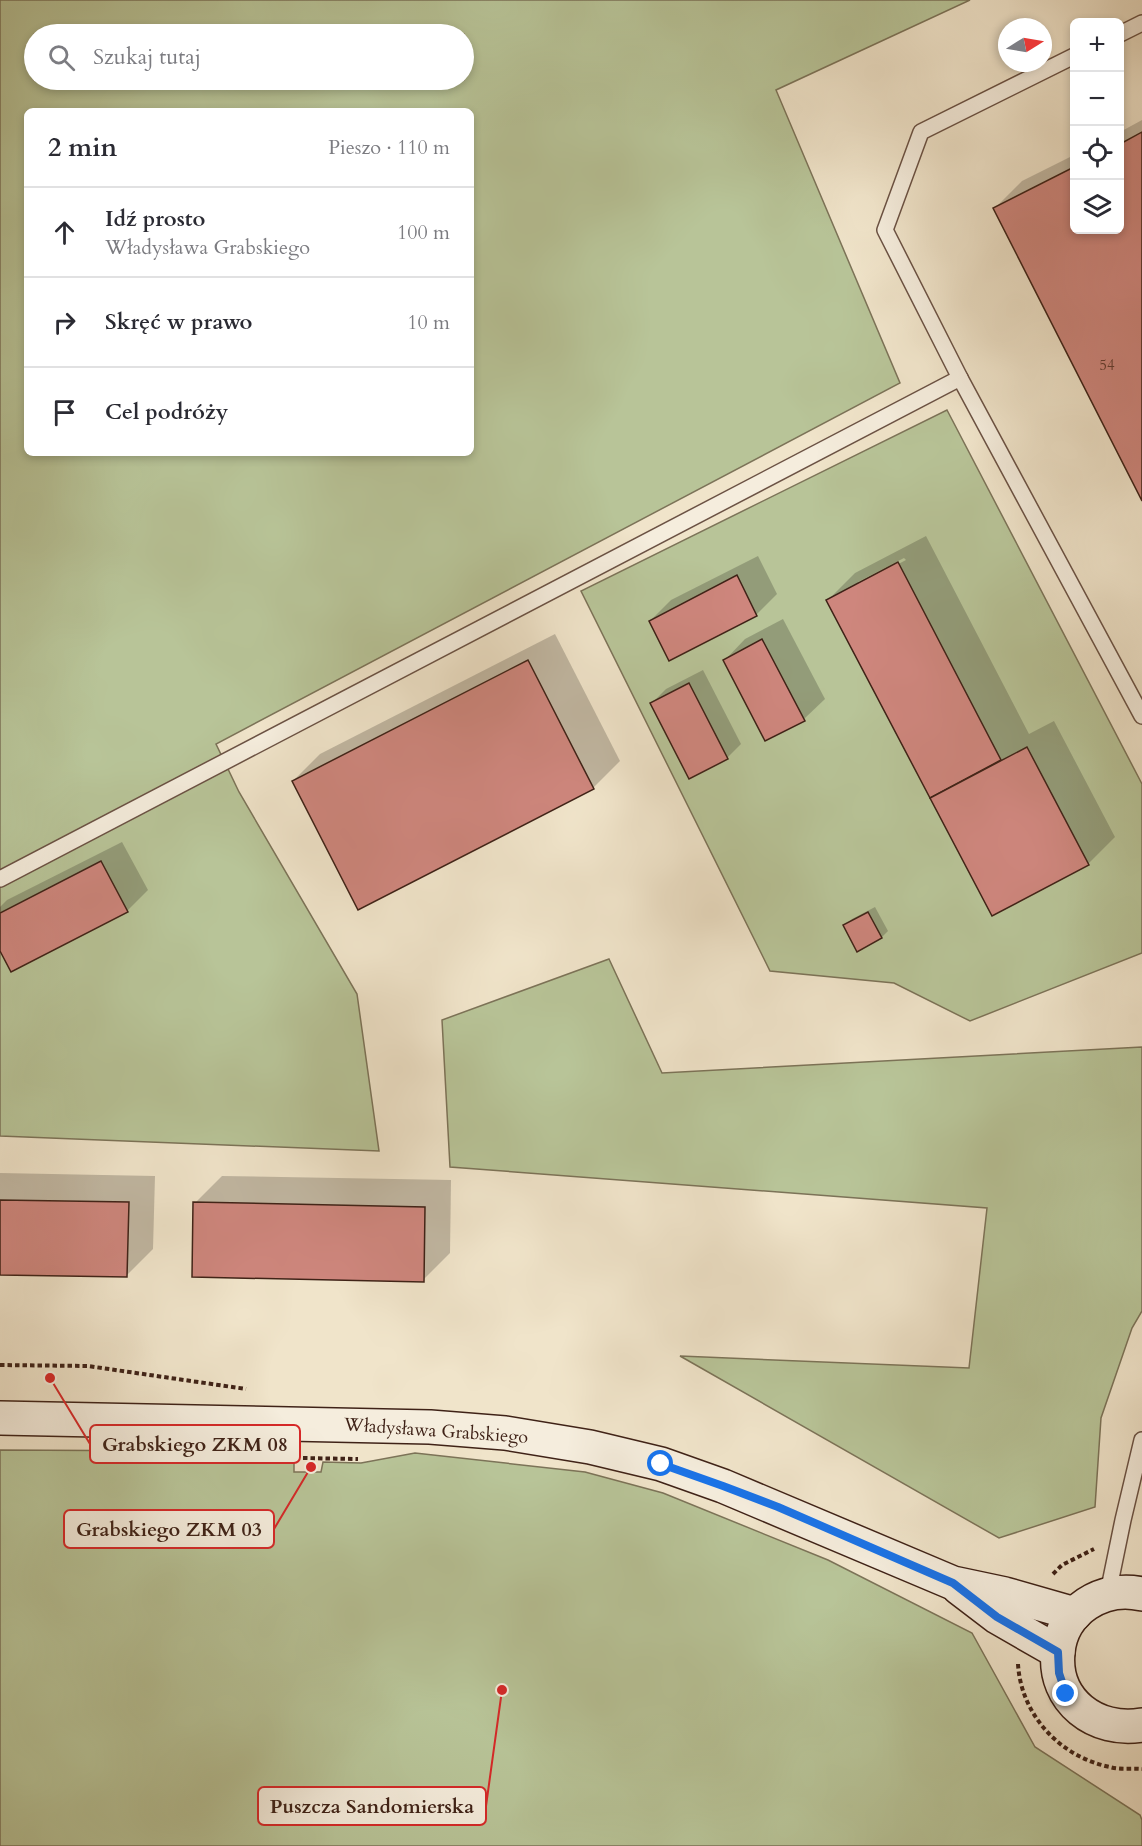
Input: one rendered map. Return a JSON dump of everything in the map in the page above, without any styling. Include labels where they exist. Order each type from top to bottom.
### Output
[{"type":"street","name":"Władysława Grabskiego","points":[[0,1418],[430,1427],[505,1433],[590,1447],[661,1464],[723,1486],[953,1583],[1005,1594],[1074,1614]]},
{"type":"street","name":"Władysława Grabskiego","points":[[953,1583],[997,1617],[1058,1652]]},
{"type":"street","points":[[1141,1726],[1119,1727],[1098,1722],[1080,1710],[1066,1694],[1059,1673],[1058,1652],[1063,1631],[1074,1614],[1090,1601],[1108,1593],[1130,1591],[1142,1594]]},
{"type":"lane","points":[[1124,32],[1142,23]]},
{"type":"lane","points":[[1070,58],[921,132],[885,230],[960,378],[1142,716]]},
{"type":"lane","points":[[0,879],[960,378]]},
{"type":"lane","points":[[1108,1593],[1142,1440]]},
{"type":"lane","points":[[1138,1457],[1142,1489]]},
{"type":"path","points":[[237,1456],[355,1460],[366,1457]]},
{"type":"path","points":[[1047,1580],[1062,1565],[1089,1550],[1119,1542]]},
{"type":"green space","points":[[0,0],[970,0],[776,90],[900,383],[216,744],[239,792],[357,994],[379,1151],[0,1136]]},
{"type":"green space","points":[[947,410],[1142,784],[1142,953],[970,1021],[894,983],[770,971],[581,591]]},
{"type":"green space","points":[[609,959],[662,1073],[1142,1047],[1142,1311],[1132,1328],[1101,1418],[1095,1507],[999,1538],[680,1356],[969,1368],[987,1208],[450,1167],[442,1020]]},
{"type":"green space","points":[[0,1450],[186,1451],[263,1462],[294,1462],[294,1472],[321,1472],[323,1462],[361,1463],[415,1453],[585,1472],[663,1493],[828,1560],[972,1633],[1035,1747],[1140,1815],[1142,1846],[0,1846]]},
{"type":"building","points":[[1142,132],[1142,501],[993,208],[1070,169],[1070,234],[1124,234],[1124,142]]},
{"type":"building","points":[[898,562],[1001,760],[930,798],[826,600]]},
{"type":"building","points":[[737,575],[757,616],[669,661],[649,621]]},
{"type":"building","points":[[762,639],[805,721],[765,741],[723,660]]},
{"type":"building","points":[[528,660],[594,789],[358,910],[292,781]]},
{"type":"building","points":[[689,683],[728,759],[689,779],[650,703]]},
{"type":"building","points":[[1027,747],[1089,865],[992,916],[930,798]]},
{"type":"building","points":[[101,861],[128,912],[11,972],[0,951],[0,913]]},
{"type":"building","points":[[868,912],[882,938],[857,952],[843,925]]},
{"type":"building","points":[[0,1200],[129,1202],[127,1277],[0,1275]]},
{"type":"building","points":[[193,1202],[425,1207],[424,1282],[192,1277]]},
{"type":"place","name":"Grabskiego ZKM 08","points":[[50,1378]]},
{"type":"place","name":"Grabskiego ZKM 03","points":[[311,1467]]},
{"type":"place","name":"Puszcza Sandomierska","points":[[502,1690]]},
{"type":"route","points":[[661,1464],[778,1507],[879,1553],[953,1583],[997,1617],[1058,1652],[1059,1673],[1066,1694]]}]
